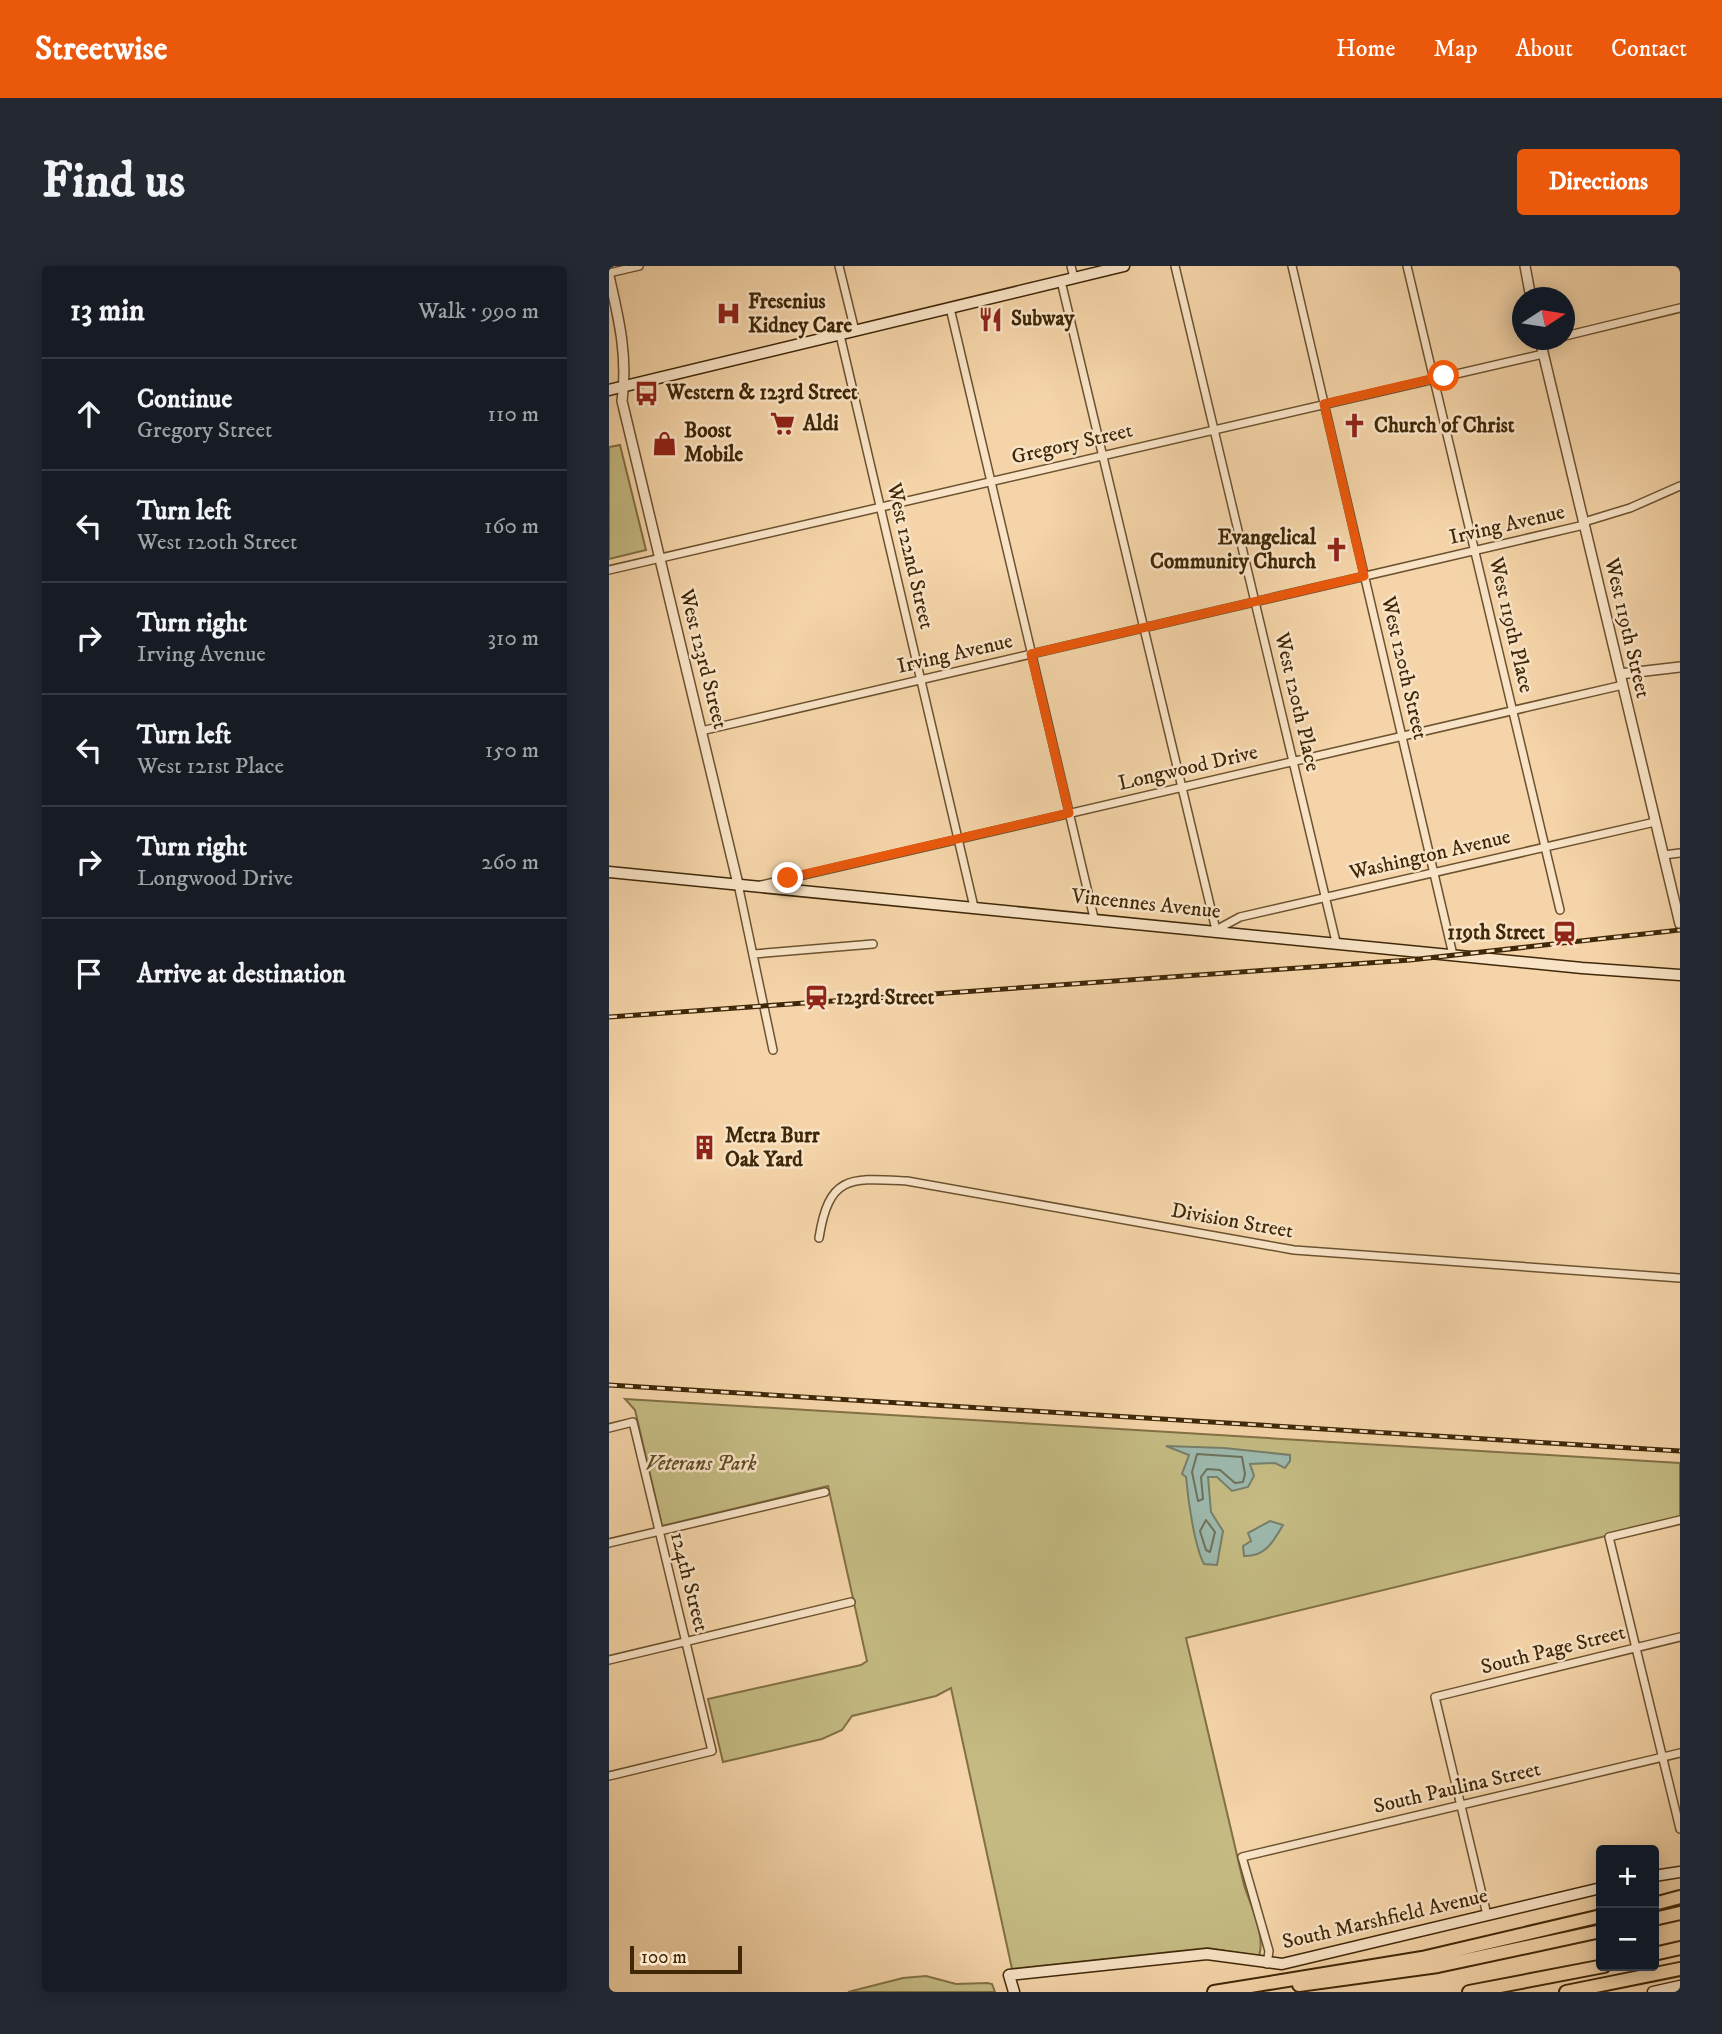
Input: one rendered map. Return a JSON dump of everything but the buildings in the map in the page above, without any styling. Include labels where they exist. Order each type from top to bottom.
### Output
[{"type":"highway","points":[[1659,1903],[1680,1897]]},
{"type":"highway","points":[[1659,1918],[1680,1913]]},
{"type":"highway","points":[[1214,1992],[1422,1958],[1596,1917]]},
{"type":"highway","points":[[1230,1992],[1405,1972],[1596,1932]]},
{"type":"highway","points":[[1659,1953],[1680,1948]]},
{"type":"highway","points":[[1469,1992],[1596,1968]]},
{"type":"highway","points":[[1566,1992],[1680,1969]]},
{"type":"main road","points":[[609,390],[1125,266]]},
{"type":"main road","name":"Vincennes Avenue","points":[[609,872],[1680,975]]},
{"type":"main road","points":[[1659,1875],[1680,1872]]},
{"type":"main road","name":"South Marshfield Avenue","points":[[1013,1991],[1009,1975],[1207,1954],[1266,1964],[1301,1960],[1596,1889]]},
{"type":"main road","points":[[1653,1992],[1680,1986]]},
{"type":"street","points":[[609,274],[639,266]]},
{"type":"street","points":[[839,266],[855,331]]},
{"type":"street","points":[[1071,266],[1074,278]]},
{"type":"street","name":"West 120th Place","points":[[1175,266],[1336,942]]},
{"type":"street","name":"West 120th Street","points":[[1292,266],[1453,955]]},
{"type":"street","name":"West 119th Place","points":[[1408,266],[1560,910]]},
{"type":"street","points":[[1525,266],[1529,287]]},
{"type":"street","name":"West 123rd Street","points":[[609,274],[623,333],[622,401],[738,884],[773,1050]]},
{"type":"street","points":[[1061,281],[1216,930]]},
{"type":"street","points":[[950,308],[1094,918]]},
{"type":"street","points":[[1575,334],[1680,308]]},
{"type":"street","name":"West 122nd Street","points":[[840,335],[974,907]]},
{"type":"street","name":"West 119th Street","points":[[1543,350],[1680,924]]},
{"type":"street","name":"Gregory Street","points":[[609,570],[1543,354]]},
{"type":"street","name":"Irving Avenue","points":[[701,730],[1584,524],[1680,486]]},
{"type":"street","points":[[1620,674],[1680,667]]},
{"type":"street","name":"Longwood Drive","points":[[761,885],[1623,685]]},
{"type":"street","name":"Washington Avenue","points":[[1216,930],[1240,917],[1655,822]]},
{"type":"street","points":[[1664,855],[1680,853]]},
{"type":"street","points":[[754,954],[873,944]]},
{"type":"street","name":"Division Street","points":[[819,1238],[833,1194],[845,1182],[867,1179],[907,1181],[1294,1250],[1680,1278]]},
{"type":"street","name":"124th Street","points":[[609,1428],[633,1422],[712,1751],[609,1776]]},
{"type":"street","points":[[609,1544],[825,1492]]},
{"type":"street","points":[[1680,1520],[1609,1537],[1680,1829]]},
{"type":"street","points":[[609,1660],[851,1602]]},
{"type":"street","name":"South Page Street","points":[[1460,1806],[1434,1696],[1680,1637]]},
{"type":"street","name":"South Paulina Street","points":[[1266,1964],[1269,1951],[1242,1857],[1680,1753]]},
{"type":"street","points":[[1460,1806],[1487,1915]]},
{"type":"green space","points":[[620,445],[646,550],[609,559],[609,447]]},
{"type":"green space","name":"Veterans Park","points":[[625,1399],[1680,1463],[1680,1518],[1186,1638],[1244,1885],[1259,1930],[1259,1956],[1208,1948],[1012,1969],[951,1688],[936,1696],[852,1716],[842,1730],[822,1739],[723,1762],[708,1699],[861,1665],[867,1661],[828,1486],[662,1526],[635,1410]]},
{"type":"green space","points":[[926,1976],[956,1984],[992,1984],[995,1992],[848,1992],[903,1978]]},
{"type":"water","points":[[1166,1446],[1224,1448],[1290,1455],[1290,1461],[1285,1468],[1275,1463],[1250,1464],[1254,1476],[1248,1487],[1232,1491],[1217,1477],[1208,1477],[1211,1512],[1223,1531],[1217,1565],[1204,1564],[1197,1545],[1186,1477],[1182,1474],[1189,1455]]},
{"type":"water","points":[[1270,1521],[1283,1525],[1273,1542],[1258,1554],[1244,1556],[1243,1546],[1251,1541],[1248,1533]]},
{"type":"railway","points":[[609,1017],[1410,960],[1680,930]]},
{"type":"railway","points":[[609,1385],[1680,1451]]},
{"type":"place","name":"Fresenius Kidney Care","points":[[728,314]]},
{"type":"place","name":"Subway","points":[[991,319]]},
{"type":"place","name":"Western & 123rd Street","points":[[646,393]]},
{"type":"place","name":"Aldi","points":[[783,424]]},
{"type":"place","name":"Church of Christ","points":[[1354,426]]},
{"type":"place","name":"Boost Mobile","points":[[664,443]]},
{"type":"place","name":"Evangelical Community Church","points":[[1336,550]]},
{"type":"place","name":"119th Street","points":[[1565,933]]},
{"type":"place","name":"123rd Street","points":[[816,998]]},
{"type":"place","name":"Metra Burr Oak Yard","points":[[705,1148]]},
{"type":"route","points":[[788,878],[1069,813],[1031,654],[1364,576],[1324,404],[1444,376]]}]
